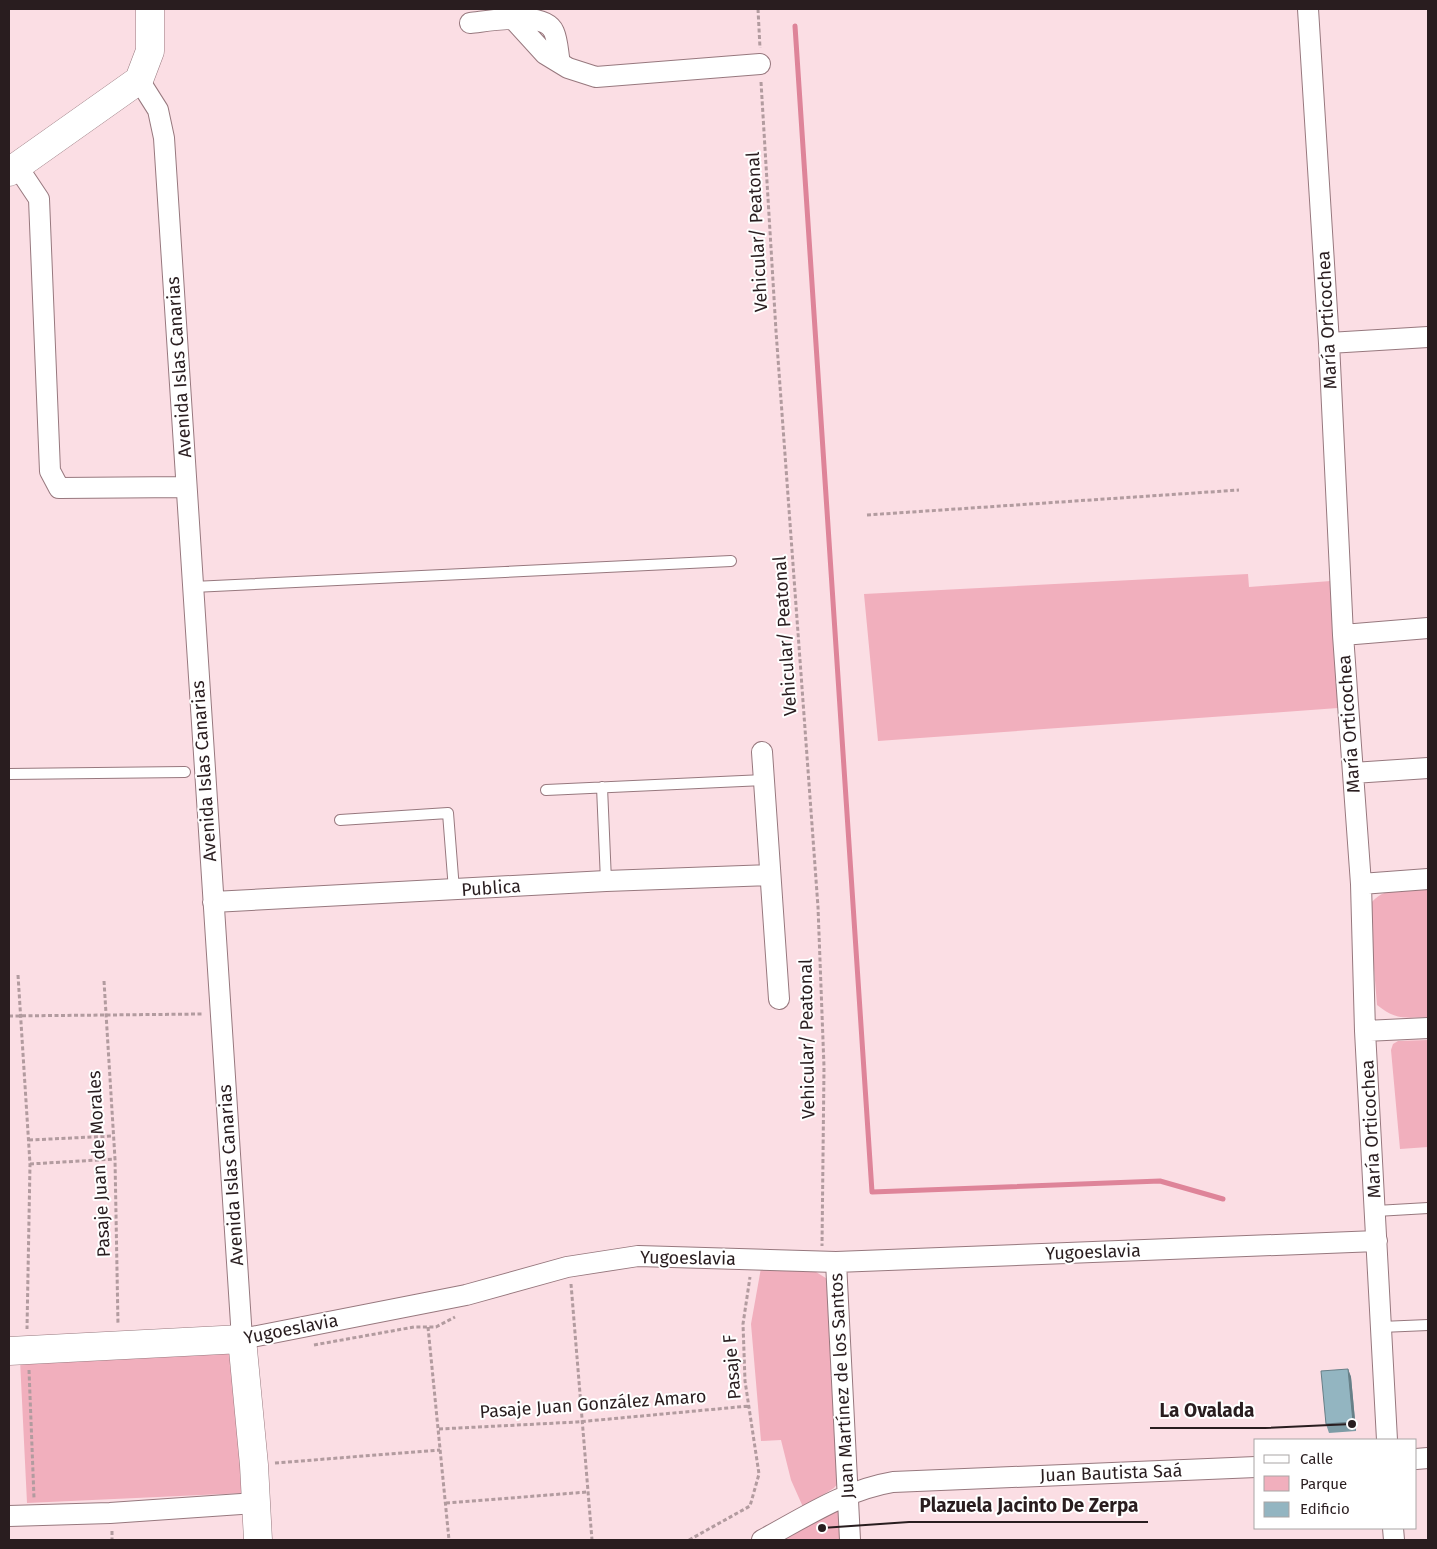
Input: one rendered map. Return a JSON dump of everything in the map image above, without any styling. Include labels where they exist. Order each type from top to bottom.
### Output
[{"type":"street","points":[[150,9],[150,51],[139,80],[13,169],[39,199],[50,470],[59,488],[186,487]]},
{"type":"street","name":"María Orticochea","points":[[1308,9],[1329,343],[1352,773],[1361,884],[1366,1031],[1387,1439]]},
{"type":"street","points":[[470,23],[513,20],[545,54],[568,68],[596,76],[760,64]]},
{"type":"street","name":"Avenida Islas Canarias","points":[[139,80],[158,110],[164,138],[220,1014],[258,1540]]},
{"type":"street","points":[[1329,343],[1428,337]]},
{"type":"street","points":[[1344,635],[1428,628]]},
{"type":"street","points":[[762,752],[778,999]]},
{"type":"street","points":[[1352,773],[1428,768]]},
{"type":"street","name":"Publica","points":[[213,902],[606,880],[770,875]]},
{"type":"street","points":[[1361,884],[1428,879]]},
{"type":"street","points":[[1366,1031],[1428,1028]]},
{"type":"street","name":"Yugoeslavia","points":[[18,1350],[242,1339],[466,1295],[566,1267],[638,1256],[669,1255],[829,1262],[1377,1241]]},
{"type":"street","name":"Juan Martínez de los Santos","points":[[829,1262],[850,1540]]},
{"type":"street","name":"Juan Bautista Saá","points":[[762,1540],[848,1494],[869,1486],[893,1482],[1254,1467]]},
{"type":"street","points":[[9,1516],[110,1513],[256,1503]]},
{"type":"lane","points":[[193,587],[731,561]]},
{"type":"lane","points":[[9,774],[184,772]]},
{"type":"lane","points":[[546,790],[764,780]]},
{"type":"lane","points":[[602,787],[606,880]]},
{"type":"lane","points":[[340,820],[448,814],[454,890]]},
{"type":"lane","points":[[1376,1211],[1428,1208]]},
{"type":"lane","points":[[1381,1327],[1428,1325]]},
{"type":"path","name":"Vehicular/ Peatonal","points":[[758,9],[776,331],[818,907],[829,1262]]},
{"type":"path","points":[[867,515],[1239,490]]},
{"type":"path","points":[[18,975],[30,1164],[18,1350],[35,1515]]},
{"type":"path","name":"Pasaje Juan de Morales","points":[[104,981],[115,1159],[119,1345]]},
{"type":"path","points":[[9,1016],[220,1014]]},
{"type":"path","points":[[29,1140],[113,1136]]},
{"type":"path","points":[[30,1164],[115,1159]]},
{"type":"path","name":"Pasaje F","points":[[689,1540],[750,1506],[759,1474],[745,1381],[742,1324],[753,1259]]},
{"type":"path","points":[[571,1283],[592,1540]]},
{"type":"path","points":[[428,1327],[449,1540]]},
{"type":"path","name":"Pasaje Juan González Amaro","points":[[439,1429],[583,1422],[749,1406]]},
{"type":"path","points":[[254,1465],[440,1450]]},
{"type":"path","points":[[446,1503],[587,1492]]},
{"type":"green space","points":[[1248,574],[1249,587],[1331,581],[1338,708],[878,741],[864,594]]},
{"type":"green space","points":[[1428,888],[1428,1017],[1395,1016],[1377,1005],[1369,906],[1375,899],[1388,892]]},
{"type":"green space","points":[[1428,1040],[1428,1147],[1400,1149],[1391,1050],[1393,1044],[1398,1041]]},
{"type":"green space","points":[[761,1268],[816,1272],[829,1280],[840,1481],[834,1488],[803,1507],[791,1480],[781,1440],[761,1441],[751,1324]]},
{"type":"green space","points":[[218,1351],[232,1355],[245,1493],[27,1503],[20,1360]]},
{"type":"green space","points":[[839,1509],[847,1540],[777,1540]]},
{"type":"building","points":[[1348,1369],[1353,1422],[1326,1424],[1321,1371]]},
{"type":"waterway","points":[[795,26],[872,1192],[1160,1181],[1223,1199]]},
{"type":"place","name":"La Ovalada","points":[[1352,1424]]},
{"type":"place","name":"Plazuela Jacinto De Zerpa","points":[[822,1528]]}]
